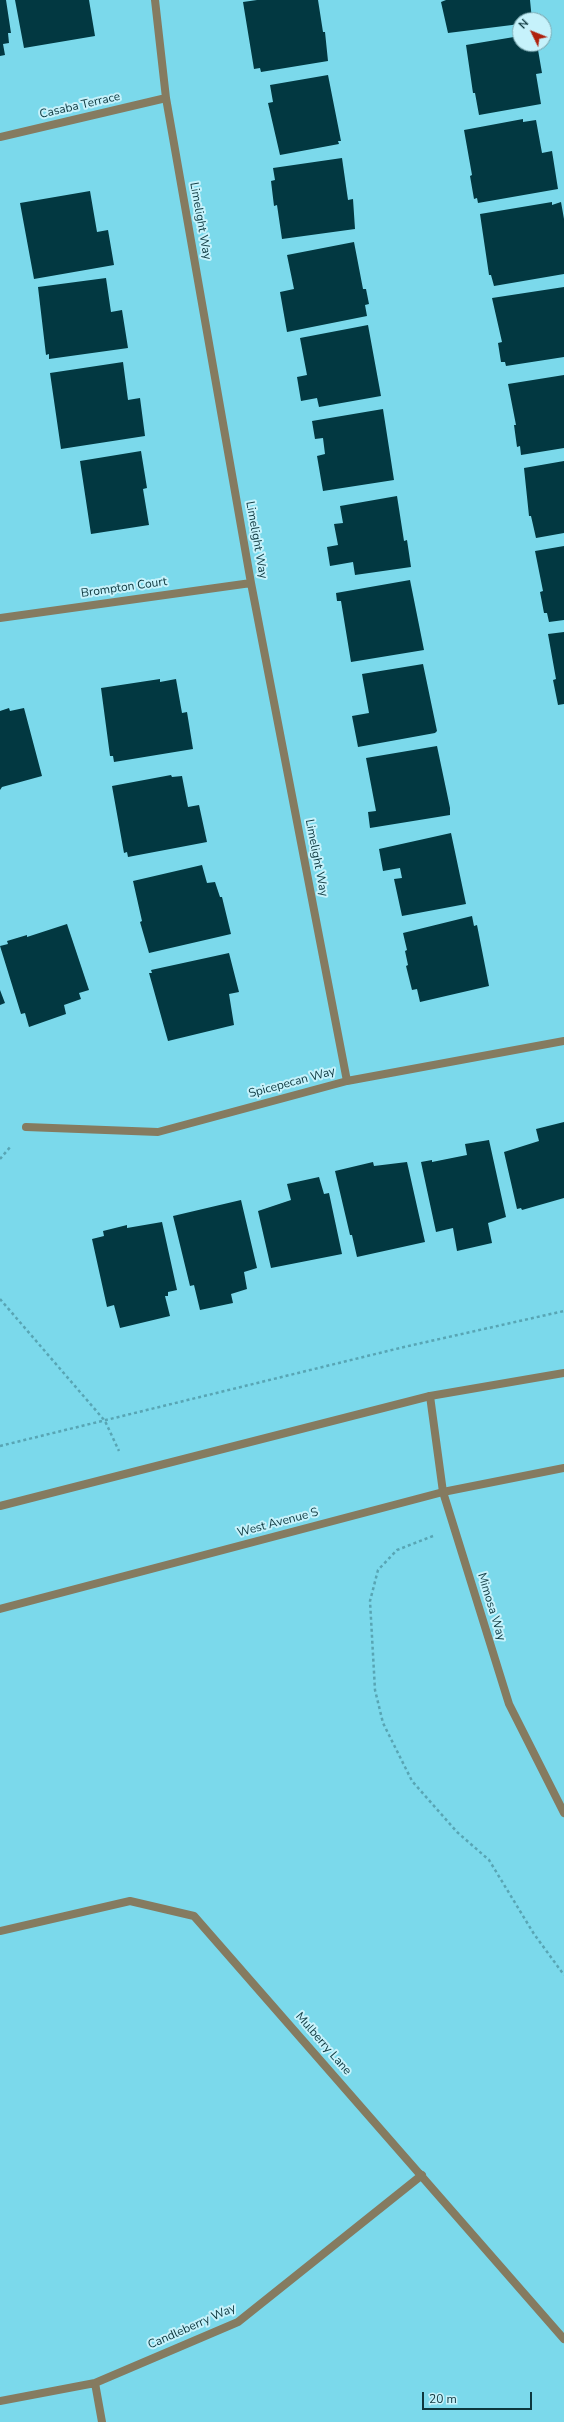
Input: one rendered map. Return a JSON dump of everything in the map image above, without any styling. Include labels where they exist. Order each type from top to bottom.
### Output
[{"type":"street","name":"Limelight Way","points":[[155,0],[166,98],[251,583],[347,1081]]},
{"type":"street","name":"Casaba Terrace","points":[[0,137],[166,98]]},
{"type":"street","name":"Brompton Court","points":[[0,618],[251,583]]},
{"type":"street","name":"Spicepecan Way","points":[[26,1127],[158,1132],[347,1081],[564,1041]]},
{"type":"street","points":[[0,1506],[430,1396],[564,1373]]},
{"type":"street","name":"Mimosa Way","points":[[430,1396],[443,1492],[509,1704],[564,1813]]},
{"type":"street","name":"West Avenue S","points":[[0,1610],[443,1492],[564,1468]]},
{"type":"street","name":"Mulberry Lane","points":[[0,1931],[130,1901],[194,1916],[564,2339]]},
{"type":"street","name":"Candleberry Way","points":[[0,2401],[94,2383],[238,2322],[422,2175]]},
{"type":"street","points":[[94,2383],[102,2422]]},
{"type":"path","points":[[0,1299],[105,1421],[130,1473]]},
{"type":"path","points":[[0,1446],[404,1347],[564,1311]]},
{"type":"path","points":[[454,1528],[397,1550],[378,1570],[370,1601],[375,1690],[383,1723],[412,1781],[457,1832],[488,1860],[534,1934],[564,1975]]},
{"type":"building","points":[[0,0],[6,0],[11,33],[8,33],[9,43],[3,44],[5,55],[0,56]]},
{"type":"building","points":[[15,0],[89,0],[95,36],[24,48]]},
{"type":"building","points":[[257,0],[318,0],[323,32],[325,32],[328,61],[261,72],[260,68],[254,69],[243,2]]},
{"type":"building","points":[[446,0],[530,0],[531,12],[512,12],[512,25],[448,33],[441,2]]},
{"type":"building","points":[[512,37],[512,52],[538,52],[542,73],[536,74],[541,104],[479,115],[475,93],[473,93],[466,45]]},
{"type":"building","points":[[328,75],[341,141],[338,141],[339,144],[280,155],[268,103],[273,102],[270,85]]},
{"type":"building","points":[[523,119],[523,122],[536,120],[542,153],[552,151],[558,189],[478,203],[477,198],[474,199],[470,176],[472,175],[464,130]]},
{"type":"building","points":[[342,158],[348,200],[353,199],[355,229],[282,239],[277,205],[274,206],[271,181],[275,180],[273,168]]},
{"type":"building","points":[[90,191],[97,232],[108,230],[114,265],[34,279],[20,203]]},
{"type":"building","points":[[552,202],[552,205],[561,202],[564,219],[564,274],[494,286],[491,275],[489,275],[480,214]]},
{"type":"building","points":[[354,242],[363,289],[366,289],[369,304],[365,305],[367,316],[287,332],[280,292],[294,289],[287,255]]},
{"type":"building","points":[[106,278],[111,312],[122,310],[128,348],[49,359],[49,354],[46,355],[38,287]]},
{"type":"building","points":[[564,287],[564,357],[506,366],[505,362],[501,362],[498,343],[502,342],[492,298]]},
{"type":"building","points":[[368,325],[381,396],[319,407],[317,398],[301,401],[297,377],[307,375],[300,338]]},
{"type":"building","points":[[123,362],[128,400],[140,398],[145,436],[61,449],[50,373]]},
{"type":"building","points":[[564,375],[564,448],[521,455],[520,446],[517,447],[514,425],[516,425],[508,384]]},
{"type":"building","points":[[383,409],[394,480],[323,491],[317,456],[325,454],[323,438],[315,439],[312,421]]},
{"type":"building","points":[[141,451],[147,488],[143,489],[149,525],[91,534],[80,461]]},
{"type":"building","points":[[564,461],[564,533],[536,538],[531,516],[529,516],[524,468]]},
{"type":"building","points":[[397,496],[404,541],[407,540],[411,567],[355,575],[353,562],[330,566],[327,547],[338,545],[334,524],[343,523],[340,506]]},
{"type":"building","points":[[564,546],[564,620],[549,622],[547,613],[544,613],[540,592],[543,591],[535,551]]},
{"type":"building","points":[[410,580],[424,650],[351,662],[341,601],[337,601],[336,593]]},
{"type":"building","points":[[564,632],[564,704],[558,705],[553,680],[556,679],[548,634]]},
{"type":"building","points":[[423,664],[437,731],[435,733],[358,747],[352,716],[369,713],[362,674]]},
{"type":"building","points":[[160,679],[160,682],[176,679],[182,713],[187,712],[193,749],[114,762],[113,756],[110,756],[101,688]]},
{"type":"building","points":[[9,708],[10,711],[24,708],[42,776],[2,787],[0,790],[0,711]]},
{"type":"building","points":[[437,746],[450,808],[450,815],[370,828],[368,812],[376,811],[366,758]]},
{"type":"building","points":[[171,775],[172,777],[182,776],[188,807],[199,805],[207,842],[128,857],[127,852],[124,853],[112,786]]},
{"type":"building","points":[[451,833],[466,904],[402,916],[394,879],[402,878],[400,868],[383,871],[379,849]]},
{"type":"building","points":[[202,865],[207,883],[215,882],[220,897],[222,897],[231,934],[149,953],[140,922],[142,921],[133,881]]},
{"type":"building","points":[[472,916],[474,926],[477,925],[489,986],[420,1002],[417,989],[412,990],[406,966],[408,965],[405,951],[407,950],[403,933]]},
{"type":"building","points":[[67,924],[89,990],[79,993],[81,999],[64,1005],[66,1014],[29,1027],[25,1013],[21,1014],[0,946],[8,944],[7,941],[27,935],[27,937]]},
{"type":"building","points":[[229,953],[239,992],[229,994],[234,1025],[168,1041],[149,973],[152,973],[151,970]]},
{"type":"building","points":[[0,990],[5,1003],[0,1005]]},
{"type":"building","points":[[564,1122],[564,1198],[522,1210],[521,1208],[517,1209],[504,1152],[539,1141],[536,1129]]},
{"type":"building","points":[[489,1140],[506,1217],[488,1223],[492,1243],[457,1251],[453,1228],[436,1232],[421,1162],[432,1160],[432,1162],[467,1155],[465,1144]]},
{"type":"building","points":[[373,1162],[374,1166],[407,1162],[425,1242],[357,1257],[352,1235],[350,1235],[335,1171]]},
{"type":"building","points":[[319,1177],[324,1194],[329,1193],[342,1254],[271,1268],[258,1211],[291,1200],[287,1184]]},
{"type":"building","points":[[241,1200],[257,1268],[244,1272],[247,1289],[231,1294],[233,1303],[200,1310],[194,1285],[190,1286],[173,1216]]},
{"type":"building","points":[[162,1222],[177,1290],[168,1292],[168,1296],[165,1296],[170,1316],[120,1328],[114,1305],[107,1307],[92,1239],[104,1236],[103,1231],[127,1225],[127,1228]]}]
